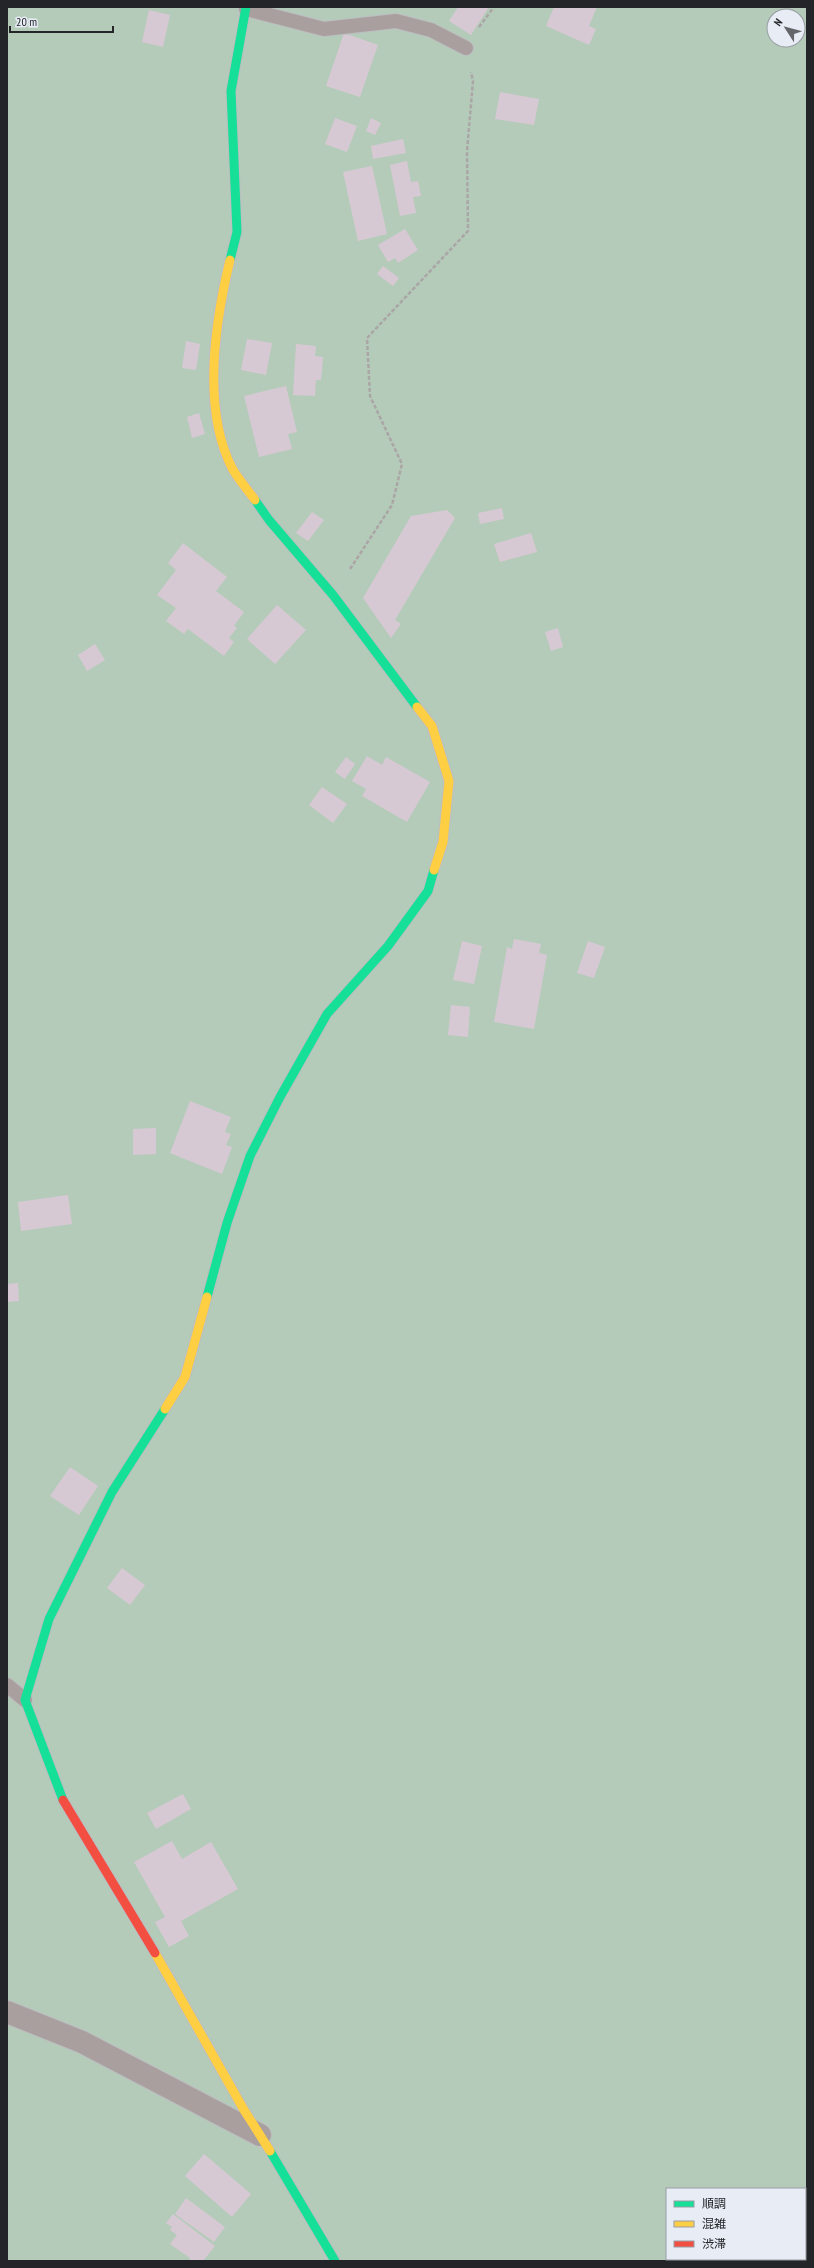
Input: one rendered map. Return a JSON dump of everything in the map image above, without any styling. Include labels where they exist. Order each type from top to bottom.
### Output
[{"type":"street","points":[[246,8],[231,91],[237,232],[224,284],[213,375],[217,424],[232,468],[269,520],[333,595],[432,726],[449,781],[443,842],[428,891],[388,946],[327,1014],[280,1097],[250,1156],[227,1223],[185,1377],[112,1492],[49,1619],[25,1700],[60,1794],[123,1897],[260,2135],[335,2261]]},
{"type":"street","points":[[7,2012],[82,2042],[260,2135]]},
{"type":"lane","points":[[246,8],[324,29],[396,21],[431,30],[466,48]]},
{"type":"lane","points":[[7,1685],[25,1700]]},
{"type":"path","points":[[333,595],[392,506],[402,464],[370,396],[367,338],[468,231],[467,152],[472,82],[466,48],[482,20],[494,7]]},
{"type":"green space","points":[[7,7],[807,7],[807,2261],[7,2261]]},
{"type":"building","points":[[458,7],[489,7],[471,35],[449,21]]},
{"type":"building","points":[[554,7],[597,7],[589,26],[596,29],[589,45],[546,26]]},
{"type":"building","points":[[149,10],[170,15],[163,47],[142,42]]},
{"type":"building","points":[[344,33],[378,45],[360,97],[326,86]]},
{"type":"building","points":[[500,92],[539,99],[534,125],[495,119]]},
{"type":"building","points":[[335,118],[357,126],[347,152],[325,144]]},
{"type":"building","points":[[371,118],[381,123],[375,135],[366,131]]},
{"type":"building","points":[[403,139],[406,153],[373,159],[371,146]]},
{"type":"building","points":[[407,161],[411,182],[418,181],[421,196],[413,197],[416,213],[400,216],[390,165]]},
{"type":"building","points":[[372,166],[387,234],[358,241],[343,172]]},
{"type":"building","points":[[405,229],[418,250],[398,263],[395,258],[388,262],[378,245]]},
{"type":"building","points":[[383,266],[399,278],[393,286],[377,274]]},
{"type":"building","points":[[247,339],[272,343],[266,375],[241,370]]},
{"type":"building","points":[[186,341],[200,344],[196,370],[182,368]]},
{"type":"building","points":[[296,344],[316,346],[315,356],[323,357],[321,380],[316,380],[315,396],[293,395]]},
{"type":"building","points":[[286,386],[297,432],[288,434],[292,449],[259,457],[244,396]]},
{"type":"building","points":[[199,413],[205,434],[192,438],[187,417]]},
{"type":"building","points":[[502,508],[504,519],[480,524],[478,513]]},
{"type":"building","points":[[447,510],[455,518],[395,620],[401,624],[391,638],[363,598],[411,516]]},
{"type":"building","points":[[312,512],[324,520],[308,541],[296,533]]},
{"type":"building","points":[[531,533],[537,552],[500,562],[494,544]]},
{"type":"building","points":[[183,543],[227,577],[216,591],[244,612],[234,626],[237,628],[229,638],[234,642],[224,656],[188,629],[184,634],[166,621],[176,608],[157,595],[176,570],[168,563]]},
{"type":"building","points":[[277,605],[306,630],[275,664],[247,639]]},
{"type":"building","points":[[558,628],[563,647],[551,651],[545,632]]},
{"type":"building","points":[[95,644],[105,660],[87,671],[78,655]]},
{"type":"building","points":[[367,756],[382,765],[386,757],[430,782],[407,822],[362,796],[366,789],[352,781]]},
{"type":"building","points":[[346,757],[355,764],[345,779],[335,772]]},
{"type":"building","points":[[322,787],[347,804],[333,823],[309,805]]},
{"type":"building","points":[[514,939],[541,944],[539,953],[547,955],[534,1029],[494,1022],[507,947],[512,949]]},
{"type":"building","points":[[462,941],[482,946],[474,984],[453,980]]},
{"type":"building","points":[[588,941],[605,947],[594,978],[577,973]]},
{"type":"building","points":[[451,1005],[470,1007],[468,1037],[448,1035]]},
{"type":"building","points":[[190,1101],[231,1117],[225,1132],[231,1134],[226,1145],[232,1147],[222,1174],[170,1153]]},
{"type":"building","points":[[156,1128],[156,1154],[133,1155],[133,1129]]},
{"type":"building","points":[[68,1195],[72,1224],[21,1231],[18,1202]]},
{"type":"building","points":[[18,1283],[19,1301],[7,1302],[7,1284]]},
{"type":"building","points":[[70,1467],[98,1486],[79,1515],[50,1496]]},
{"type":"building","points":[[122,1568],[145,1585],[130,1605],[107,1588]]},
{"type":"building","points":[[183,1794],[191,1809],[156,1829],[147,1813]]},
{"type":"building","points":[[172,1841],[182,1859],[211,1842],[238,1889],[181,1921],[189,1936],[169,1947],[155,1922],[165,1917],[134,1862]]},
{"type":"building","points":[[204,2154],[251,2194],[232,2217],[185,2176]]},
{"type":"building","points":[[186,2198],[225,2227],[214,2242],[175,2214]]},
{"type":"building","points":[[173,2214],[215,2246],[203,2261],[189,2261],[190,2258],[170,2244],[177,2235],[170,2230],[172,2227],[166,2223]]},
{"type":"traffic: fast","points":[[230,260],[237,232],[231,91],[246,7]]},
{"type":"traffic: fast","points":[[255,500],[269,520],[333,595],[417,707]]},
{"type":"traffic: fast","points":[[207,1297],[227,1223],[250,1156],[280,1097],[327,1014],[388,946],[428,891],[434,870]]},
{"type":"traffic: fast","points":[[63,1800],[25,1700],[49,1619],[112,1492],[165,1409]]},
{"type":"traffic: fast","points":[[270,2151],[335,2261]]},
{"type":"traffic: slow","points":[[230,260],[216,338],[214,393],[217,419],[223,445],[232,468],[255,500]]},
{"type":"traffic: slow","points":[[417,707],[432,726],[449,781],[443,842],[434,870]]},
{"type":"traffic: slow","points":[[165,1409],[185,1377],[207,1297]]},
{"type":"traffic: slow","points":[[155,1953],[244,2110],[270,2151]]},
{"type":"traffic: jam","points":[[63,1800],[155,1953]]}]
